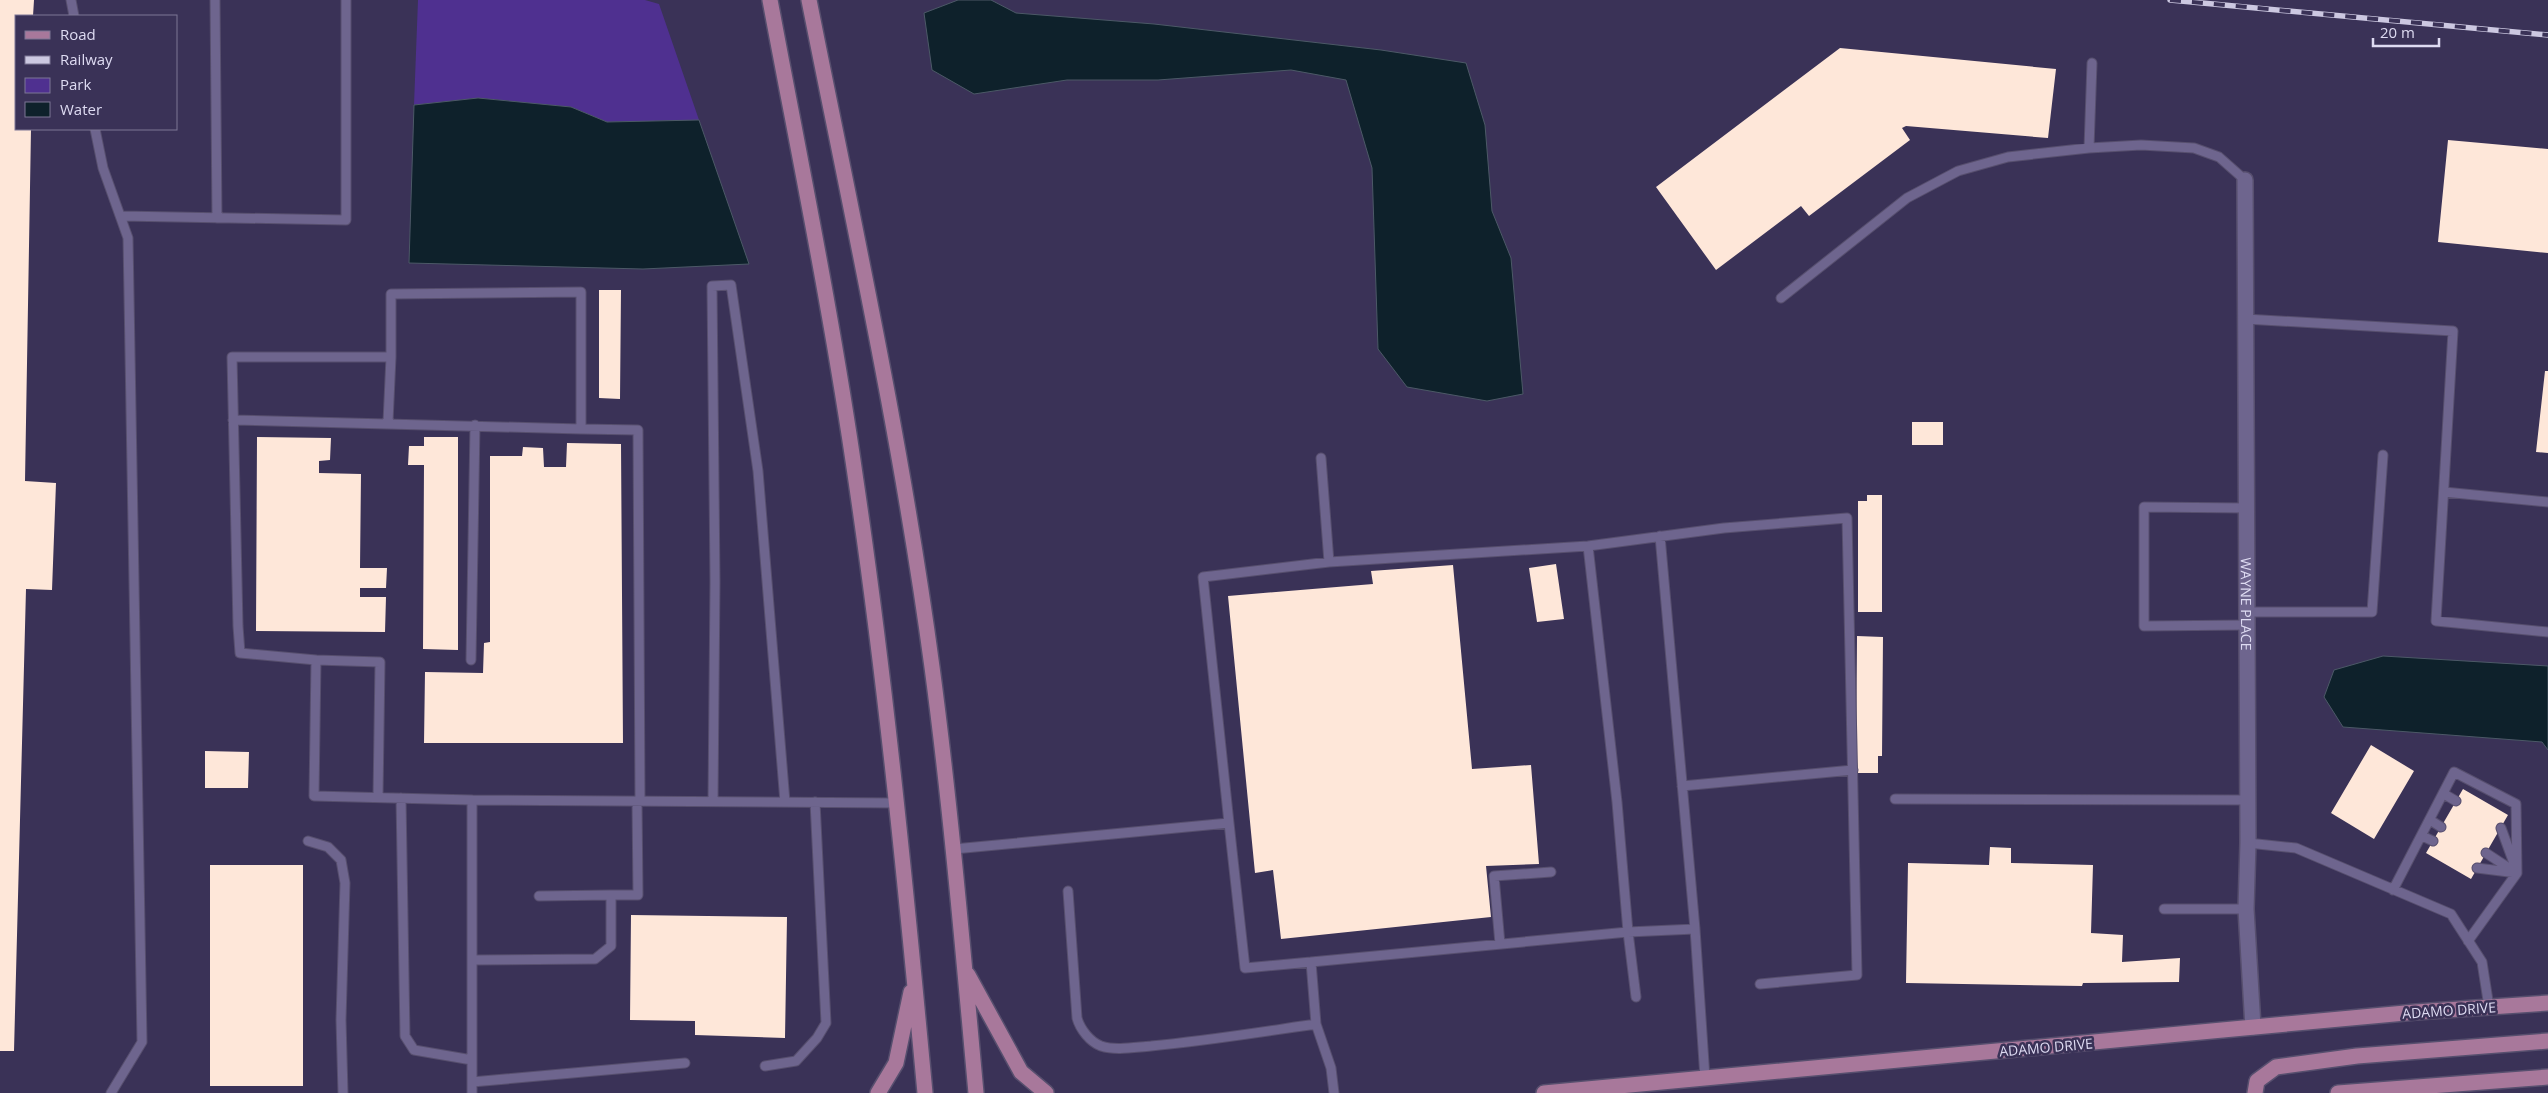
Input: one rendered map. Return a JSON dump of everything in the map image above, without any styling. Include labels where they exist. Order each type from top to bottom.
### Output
[{"type":"main road","points":[[770,0],[832,331],[856,480],[896,802],[925,1093]]},
{"type":"main road","points":[[809,0],[909,518],[932,666],[954,849],[976,1093]]},
{"type":"main road","points":[[964,968],[1021,1072],[1046,1093]]},
{"type":"main road","points":[[878,1093],[896,1063],[914,976]]},
{"type":"main road","name":"ADAMO DRIVE","points":[[1544,1093],[2416,1012],[2548,1003]]},
{"type":"main road","points":[[2255,1093],[2258,1081],[2276,1067],[2357,1056],[2548,1041]]},
{"type":"main road","points":[[2338,1093],[2548,1077]]},
{"type":"street","name":"WAYNE PLACE","points":[[2245,180],[2248,800],[2246,909],[2253,1027]]},
{"type":"lane","points":[[71,0],[74,15]]},
{"type":"lane","points":[[215,0],[217,218]]},
{"type":"lane","points":[[121,216],[346,220],[346,0]]},
{"type":"lane","points":[[2090,148],[2092,63]]},
{"type":"lane","points":[[95,130],[103,168],[121,216],[129,247],[142,1042],[111,1093]]},
{"type":"lane","points":[[1781,298],[1907,198],[1958,171],[2008,157],[2090,148],[2141,145],[2194,148],[2219,157],[2245,180]]},
{"type":"lane","points":[[713,801],[715,582],[712,286],[731,285],[758,471],[785,802]]},
{"type":"lane","points":[[388,422],[391,294],[581,292],[581,429]]},
{"type":"lane","points":[[2246,319],[2452,331],[2436,621],[2548,632]]},
{"type":"lane","points":[[378,797],[380,662],[316,660],[240,653],[232,356],[391,356]]},
{"type":"lane","points":[[233,420],[388,422],[638,430],[638,894],[539,896]]},
{"type":"lane","points":[[472,660],[475,425]]},
{"type":"lane","points":[[2246,508],[2144,507],[2144,626],[2247,618],[2372,612],[2383,455]]},
{"type":"lane","points":[[1321,458],[1329,562]]},
{"type":"lane","points":[[2444,492],[2548,502]]},
{"type":"lane","points":[[1695,929],[1628,932],[1245,968],[1203,577],[1329,562],[1588,546],[1724,528],[1847,518],[1857,975],[1760,984]]},
{"type":"lane","points":[[1660,536],[1695,929],[1705,1078]]},
{"type":"lane","points":[[1588,546],[1617,802],[1628,932],[1636,997]]},
{"type":"lane","points":[[316,660],[314,796],[472,800],[896,802]]},
{"type":"lane","points":[[1682,786],[1853,770]]},
{"type":"lane","points":[[2394,890],[2454,772],[2516,804],[2518,873],[2468,941]]},
{"type":"lane","points":[[2444,794],[2456,801]]},
{"type":"lane","points":[[401,798],[405,1036],[414,1050],[472,1060]]},
{"type":"lane","points":[[1895,799],[2248,800]]},
{"type":"lane","points":[[472,800],[472,1093]]},
{"type":"lane","points":[[765,1066],[796,1061],[817,1038],[826,1023],[816,802]]},
{"type":"lane","points":[[2430,820],[2441,827]]},
{"type":"lane","points":[[954,849],[1229,822]]},
{"type":"lane","points":[[2501,828],[2518,873]]},
{"type":"lane","points":[[2422,836],[2432,841]]},
{"type":"lane","points":[[308,841],[328,847],[341,860],[345,883],[341,1020],[343,1093]]},
{"type":"lane","points":[[2248,842],[2296,848],[2451,914],[2482,962],[2489,1007]]},
{"type":"lane","points":[[2486,854],[2518,873]]},
{"type":"lane","points":[[2477,868],[2518,873]]},
{"type":"lane","points":[[1500,944],[1494,876],[1551,872]]},
{"type":"lane","points":[[1068,891],[1077,1018],[1079,1026],[1086,1035],[1101,1046],[1130,1048],[1316,1024]]},
{"type":"lane","points":[[472,960],[594,959],[611,946],[611,895]]},
{"type":"lane","points":[[2164,909],[2246,909]]},
{"type":"lane","points":[[1311,962],[1316,1024],[1331,1068],[1334,1093]]},
{"type":"lane","points":[[472,1082],[685,1063]]},
{"type":"lane","points":[[2391,1093],[2412,1086]]},
{"type":"green space","points":[[418,0],[645,0],[659,4],[699,120],[607,122],[571,107],[478,98],[414,105]]},
{"type":"water","points":[[958,0],[991,0],[1016,13],[1154,24],[1381,50],[1466,63],[1485,125],[1492,211],[1511,258],[1523,394],[1487,401],[1407,387],[1378,349],[1372,168],[1346,80],[1291,70],[1158,80],[1067,80],[974,94],[932,70],[924,13]]},
{"type":"water","points":[[478,98],[571,107],[607,122],[699,120],[749,264],[643,269],[409,263],[414,105]]},
{"type":"water","points":[[2383,656],[2548,666],[2548,750],[2542,742],[2343,727],[2324,697],[2334,670]]},
{"type":"building","points":[[0,0],[34,0],[33,15],[15,15],[15,130],[31,130],[25,481],[56,483],[52,590],[26,589],[14,1051],[0,1051]]},
{"type":"building","points":[[1840,48],[2056,69],[2048,138],[1906,126],[1902,128],[1910,140],[1809,216],[1801,206],[1716,270],[1656,187]]},
{"type":"building","points":[[2448,140],[2548,149],[2548,253],[2438,242]]},
{"type":"building","points":[[599,290],[621,290],[620,399],[599,398]]},
{"type":"building","points":[[2545,371],[2548,371],[2548,453],[2536,452]]},
{"type":"building","points":[[1912,422],[1943,422],[1943,445],[1912,445]]},
{"type":"building","points":[[257,437],[331,438],[330,460],[319,461],[319,473],[361,474],[360,568],[387,568],[386,588],[360,588],[360,597],[386,597],[385,632],[256,631]]},
{"type":"building","points":[[424,437],[458,437],[458,650],[423,649],[424,465],[408,465],[409,446],[424,446]]},
{"type":"building","points":[[567,443],[621,444],[623,743],[424,743],[425,672],[483,673],[484,643],[490,642],[490,456],[522,456],[523,447],[543,448],[544,467],[566,467]]},
{"type":"building","points":[[1867,495],[1882,495],[1882,612],[1858,612],[1858,501],[1867,501]]},
{"type":"building","points":[[1556,564],[1564,619],[1537,622],[1529,568]]},
{"type":"building","points":[[1453,565],[1472,769],[1531,765],[1539,864],[1486,866],[1491,917],[1281,939],[1273,870],[1255,873],[1228,596],[1373,584],[1371,571]]},
{"type":"building","points":[[1857,636],[1883,637],[1882,756],[1878,756],[1878,773],[1856,773]]},
{"type":"building","points":[[2371,745],[2414,771],[2374,839],[2331,813]]},
{"type":"building","points":[[205,751],[249,752],[248,788],[205,788]]},
{"type":"building","points":[[2463,789],[2508,815],[2471,879],[2426,853]]},
{"type":"building","points":[[1990,847],[2011,848],[2011,863],[2093,865],[2091,933],[2123,935],[2122,962],[2180,958],[2179,982],[2083,983],[2082,986],[1906,983],[1908,863],[1989,865]]},
{"type":"building","points":[[210,865],[303,865],[303,1086],[210,1086]]},
{"type":"building","points":[[631,915],[787,917],[785,1038],[695,1035],[695,1021],[630,1020]]},
{"type":"railway","points":[[2170,0],[2548,35]]}]
